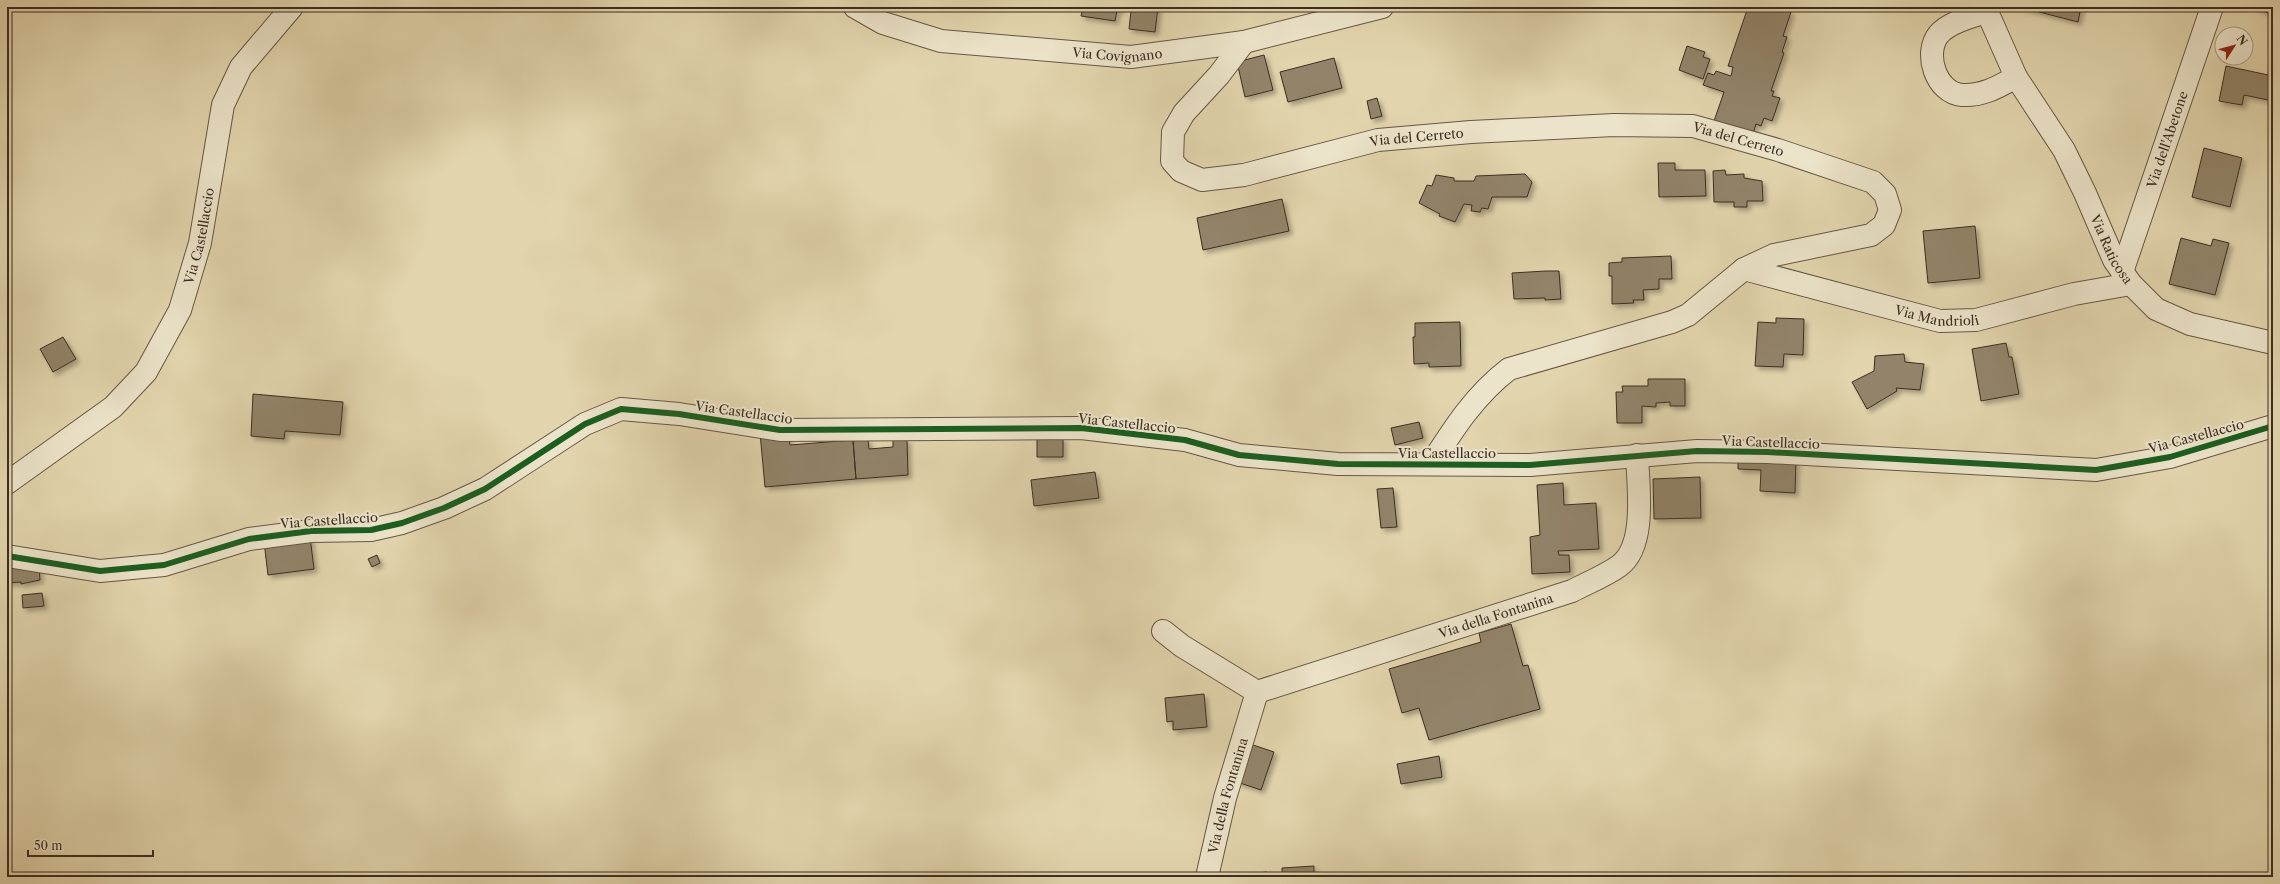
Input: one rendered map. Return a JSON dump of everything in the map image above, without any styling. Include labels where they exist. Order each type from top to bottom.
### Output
[{"type":"street","name":"Via Castellaccio","points":[[7,483],[113,408],[146,372],[180,310],[200,243],[223,105],[241,67],[292,7]]},
{"type":"street","name":"Via Covignano","points":[[855,7],[883,23],[941,40],[1131,57],[1244,42],[1382,7]]},
{"type":"street","name":"Via dell'Abetone","points":[[2127,278],[2212,7]]},
{"type":"street","name":"Via Raticosa","points":[[2016,77],[1986,93],[1960,95],[1949,89],[1936,76],[1932,66],[1932,47],[1940,34],[1955,24],[1986,9],[2016,77],[2064,150],[2085,193],[2114,260],[2127,278],[2156,308],[2190,324],[2273,343]]},
{"type":"street","name":"Via del Cerreto","points":[[1244,42],[1219,75],[1184,113],[1174,132],[1172,161],[1181,171],[1202,180],[1244,175],[1378,140],[1471,132],[1614,125],[1693,126],[1778,150],[1874,182],[1885,194],[1890,210],[1884,225],[1871,235],[1774,256],[1744,269],[1688,316],[1672,322],[1509,369],[1488,386],[1457,422],[1431,464]]},
{"type":"street","name":"Via Mandrioli","points":[[1744,269],[1940,321],[1976,320],[2074,294],[2127,278]]},
{"type":"street","name":"Via Castellaccio","points":[[7,556],[100,571],[164,565],[249,539],[311,531],[371,530],[402,523],[444,508],[485,489],[585,424],[620,409],[679,414],[780,430],[1081,428],[1185,440],[1240,455],[1338,464],[1530,465],[1697,451],[1768,452],[2096,470],[2170,457],[2273,426]]},
{"type":"street","name":"Via della Fontanina","points":[[1207,877],[1225,798],[1257,692],[1572,591],[1620,566],[1632,550],[1638,532],[1637,455]]},
{"type":"street","points":[[1163,631],[1182,646],[1257,692]]},
{"type":"building","points":[[1083,7],[1122,7],[1121,10],[1117,10],[1115,21],[1081,16]]},
{"type":"building","points":[[1136,7],[1158,7],[1155,32],[1129,29],[1131,11],[1136,12]]},
{"type":"building","points":[[1748,7],[1776,7],[1791,12],[1783,36],[1787,37],[1782,52],[1784,53],[1771,91],[1774,91],[1772,96],[1780,98],[1772,121],[1764,118],[1761,126],[1756,124],[1752,137],[1713,124],[1724,92],[1703,85],[1708,73],[1714,75],[1716,71],[1731,76],[1733,67],[1728,66]]},
{"type":"building","points":[[2020,7],[2081,7],[2078,22]]},
{"type":"building","points":[[2273,7],[2273,15],[2256,8]]},
{"type":"building","points":[[1687,46],[1705,52],[1703,57],[1710,59],[1703,79],[1679,70]]},
{"type":"building","points":[[1264,55],[1273,90],[1245,97],[1237,62]]},
{"type":"building","points":[[1334,58],[1342,88],[1288,102],[1280,72]]},
{"type":"building","points":[[2226,66],[2273,76],[2273,101],[2244,95],[2242,105],[2219,101]]},
{"type":"building","points":[[1377,98],[1382,116],[1371,119],[1367,101]]},
{"type":"building","points":[[2204,148],[2242,158],[2230,207],[2192,197]]},
{"type":"building","points":[[1658,163],[1675,163],[1675,170],[1705,170],[1706,196],[1659,197]]},
{"type":"building","points":[[1725,170],[1726,175],[1744,174],[1744,178],[1762,181],[1763,201],[1747,201],[1747,207],[1734,207],[1734,202],[1714,202],[1713,171]]},
{"type":"building","points":[[1525,174],[1532,182],[1527,197],[1492,197],[1488,209],[1482,208],[1480,212],[1471,211],[1472,205],[1464,204],[1455,222],[1439,216],[1440,214],[1419,203],[1427,185],[1432,186],[1436,175],[1454,178],[1454,181],[1474,181],[1476,176]]},
{"type":"building","points":[[1282,199],[1289,231],[1203,250],[1197,218]]},
{"type":"building","points":[[1975,226],[1980,278],[1928,283],[1923,231]]},
{"type":"building","points":[[2181,238],[2211,246],[2213,239],[2229,243],[2215,295],[2169,284]]},
{"type":"building","points":[[1671,256],[1672,279],[1659,279],[1659,289],[1643,290],[1644,300],[1633,300],[1634,303],[1612,304],[1612,276],[1609,276],[1609,263],[1622,262],[1622,258]]},
{"type":"building","points":[[1559,271],[1561,299],[1514,299],[1512,273]]},
{"type":"building","points":[[1776,318],[1804,319],[1803,355],[1784,354],[1783,367],[1755,366],[1758,322],[1776,323]]},
{"type":"building","points":[[1460,322],[1461,366],[1429,367],[1429,363],[1414,364],[1413,337],[1415,337],[1415,323]]},
{"type":"building","points":[[63,337],[76,359],[53,372],[40,349]]},
{"type":"building","points":[[2006,343],[2009,357],[2012,357],[2019,394],[1981,401],[1972,349]]},
{"type":"building","points":[[1904,354],[1905,362],[1924,364],[1920,390],[1896,388],[1897,391],[1867,409],[1852,382],[1874,371],[1875,356]]},
{"type":"building","points":[[1648,379],[1685,379],[1685,406],[1670,406],[1670,402],[1656,403],[1656,407],[1642,406],[1642,423],[1617,423],[1616,392],[1623,392],[1622,386],[1648,386]]},
{"type":"building","points":[[253,394],[343,402],[340,435],[285,431],[284,439],[251,436]]},
{"type":"building","points":[[1419,422],[1423,438],[1395,445],[1391,428]]},
{"type":"building","points":[[760,433],[789,438],[790,445],[853,440],[856,479],[765,487]]},
{"type":"building","points":[[1037,438],[1063,438],[1063,457],[1037,457]]},
{"type":"building","points":[[868,439],[869,449],[893,447],[893,440],[907,439],[908,475],[856,479],[853,440]]},
{"type":"building","points":[[1738,457],[1796,459],[1795,493],[1760,491],[1761,470],[1738,469]]},
{"type":"building","points":[[1095,472],[1099,498],[1034,506],[1031,480]]},
{"type":"building","points":[[1700,477],[1701,518],[1654,519],[1653,479]]},
{"type":"building","points":[[1563,483],[1564,505],[1596,503],[1599,549],[1558,551],[1559,555],[1569,555],[1570,572],[1532,574],[1530,537],[1540,535],[1537,485]]},
{"type":"building","points":[[1393,488],[1397,527],[1381,528],[1377,489]]},
{"type":"building","points":[[310,537],[314,569],[268,575],[264,542]]},
{"type":"building","points":[[377,555],[380,563],[372,567],[368,559]]},
{"type":"building","points":[[7,564],[39,566],[40,580],[21,584],[21,582],[7,583]]},
{"type":"building","points":[[42,593],[44,606],[23,608],[22,595]]},
{"type":"building","points":[[1511,624],[1523,666],[1528,665],[1540,709],[1429,740],[1419,708],[1402,713],[1389,669],[1481,642],[1479,633]]},
{"type":"building","points":[[1204,694],[1207,727],[1173,730],[1173,721],[1167,722],[1165,698]]},
{"type":"building","points":[[1247,743],[1274,752],[1261,790],[1234,781]]},
{"type":"building","points":[[1439,756],[1442,777],[1401,784],[1397,764]]},
{"type":"building","points":[[1314,866],[1314,877],[1282,877],[1282,868]]},
{"type":"building","points":[[1267,872],[1267,877],[1227,877],[1227,876]]},
{"type":"cycle path","points":[[7,556],[100,571],[164,565],[249,539],[311,531],[371,530],[402,523],[444,508],[485,489],[585,424],[621,409],[679,414],[780,430],[1081,428],[1185,440],[1239,455],[1338,464],[1530,465],[1697,451],[1768,452],[2096,470],[2170,457],[2273,426]]}]
